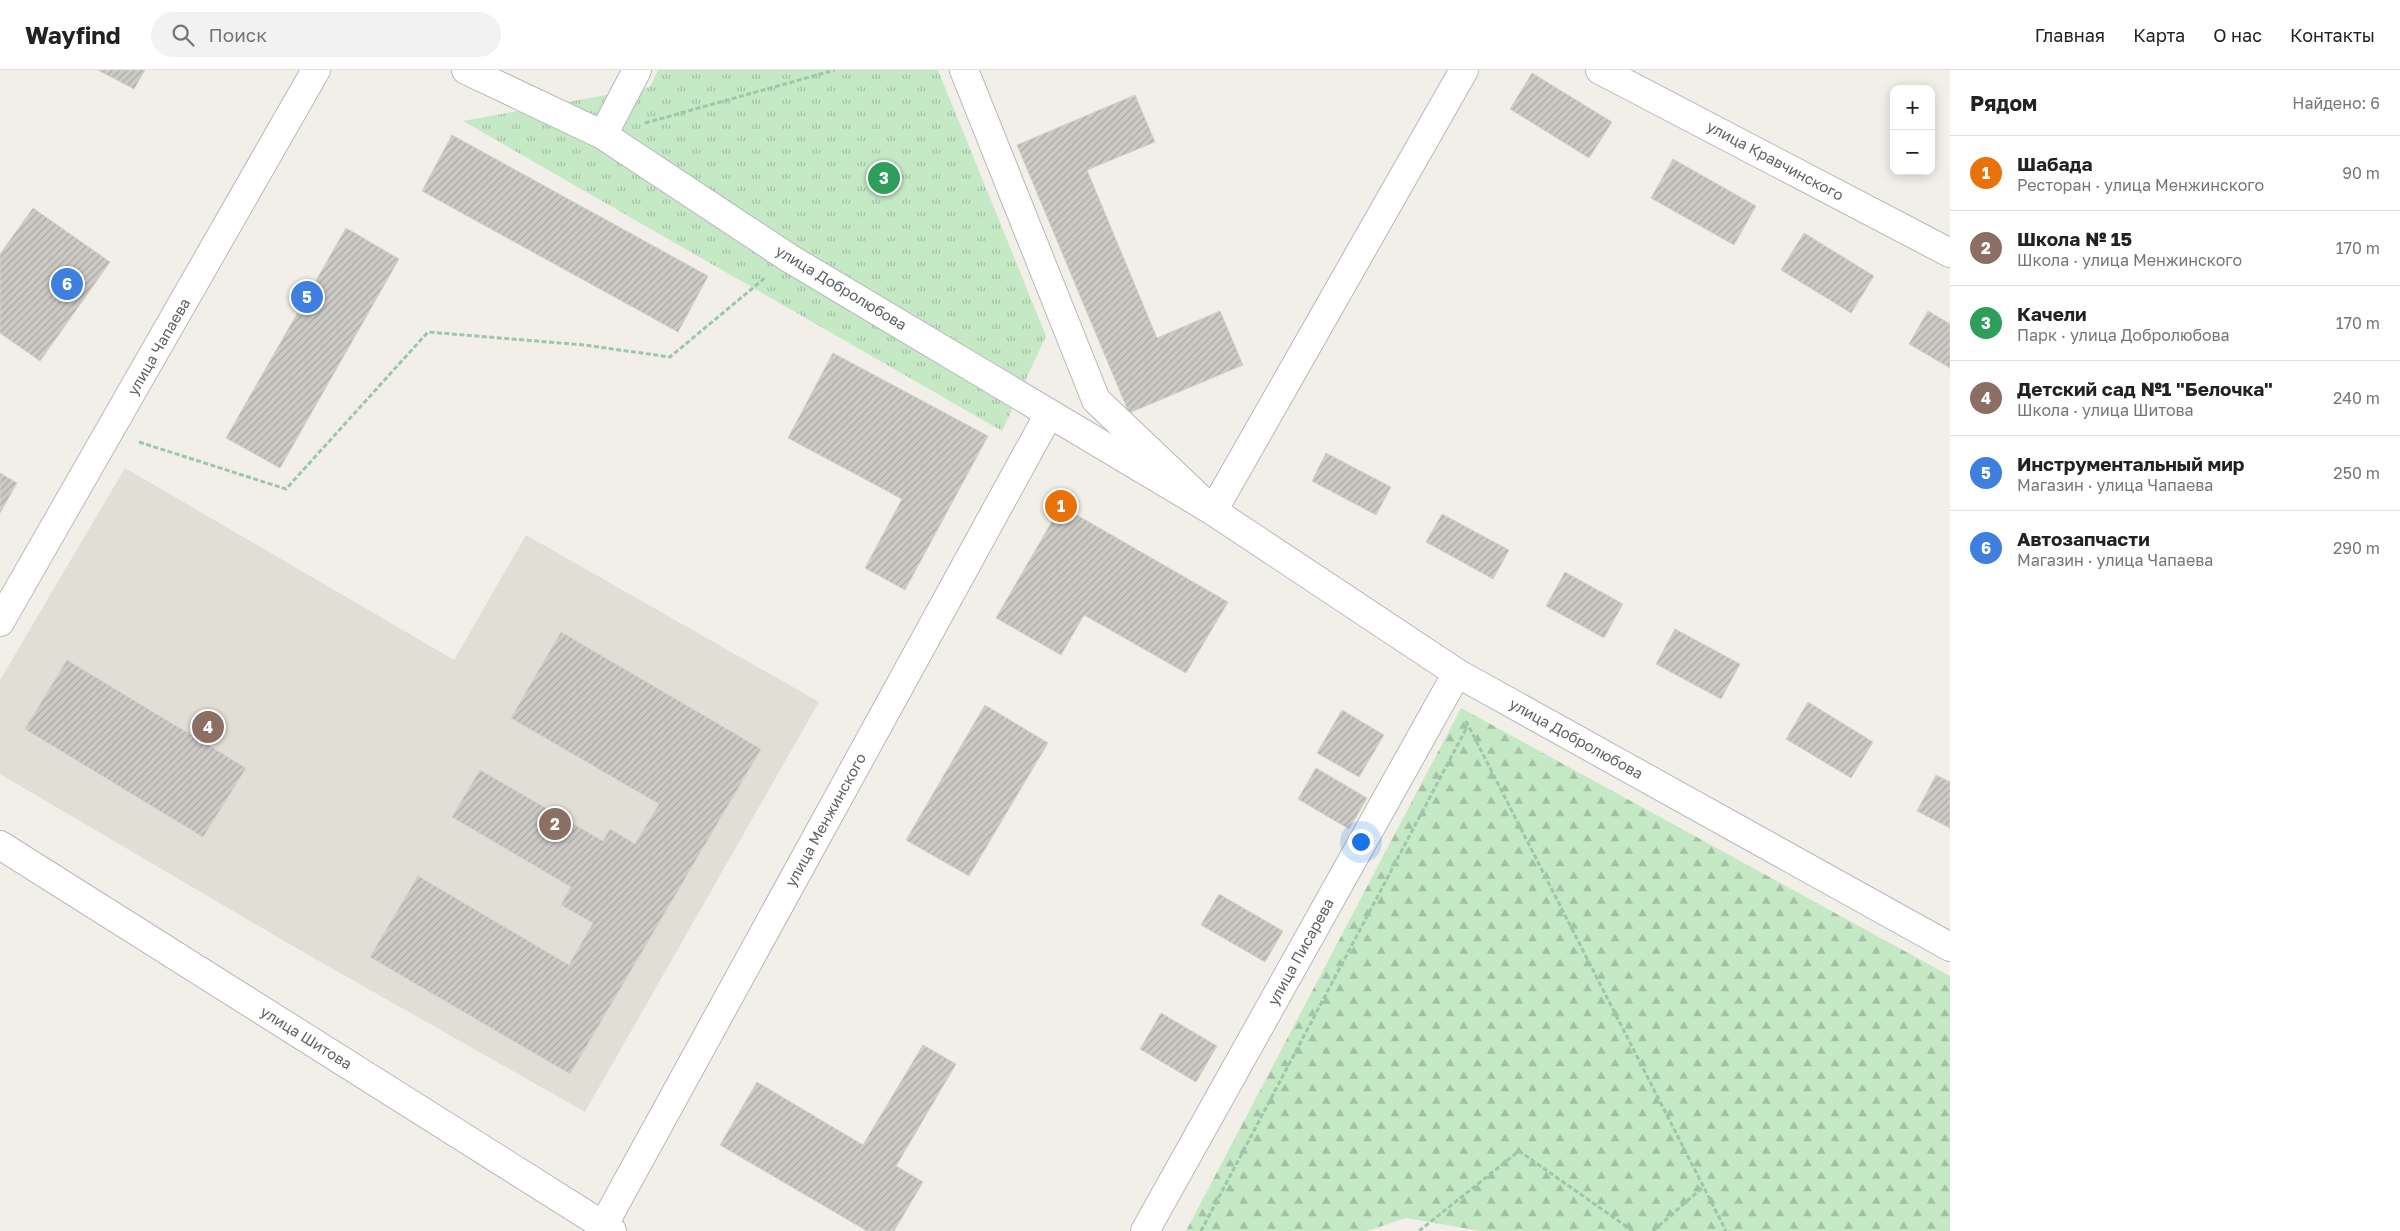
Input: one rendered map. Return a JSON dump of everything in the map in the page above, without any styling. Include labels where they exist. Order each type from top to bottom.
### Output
[{"type":"street","name":"улица Чапаева","points":[[0,622],[110,433],[316,70]]},
{"type":"street","name":"улица Добролюбова","points":[[466,70],[603,135],[790,258],[1213,511],[1457,674],[1950,946]]},
{"type":"street","points":[[603,135],[637,70]]},
{"type":"street","name":"улица Добролюбова","points":[[964,70],[1096,400],[1213,511]]},
{"type":"street","points":[[1213,511],[1464,70]]},
{"type":"street","name":"улица Кравчинского","points":[[1600,70],[1950,253]]},
{"type":"street","name":"улица Менжинского","points":[[607,1228],[1050,414]]},
{"type":"street","name":"улица Писарева","points":[[1146,1231],[1457,674]]},
{"type":"street","name":"улица Шитова","points":[[0,845],[607,1228]]},
{"type":"path","points":[[603,135],[835,70]]},
{"type":"path","points":[[110,433],[286,489],[428,332],[584,346],[670,357],[790,258]]},
{"type":"path","points":[[1457,674],[1467,726],[1726,1231]]},
{"type":"path","points":[[1201,1231],[1467,726]]},
{"type":"path","points":[[1418,1231],[1519,1151],[1633,1231]]},
{"type":"path","points":[[1654,1231],[1703,1187]]},
{"type":"shaded area","points":[[125,468],[454,660],[526,535],[819,702],[585,1112],[291,945],[0,774],[0,680]]},
{"type":"green space","points":[[658,70],[938,70],[1046,336],[1002,431],[463,121],[650,87]]},
{"type":"green space","points":[[1461,708],[1950,976],[1950,1231],[1481,1231],[1406,1218],[1367,1231],[1186,1231]]},
{"type":"building","points":[[98,70],[145,70],[134,89]]},
{"type":"building","points":[[1532,73],[1612,122],[1589,158],[1510,109]]},
{"type":"building","points":[[1135,95],[1155,142],[1087,170],[1157,338],[1220,311],[1243,365],[1129,413],[1017,145]]},
{"type":"building","points":[[452,135],[708,276],[678,332],[422,191]]},
{"type":"building","points":[[1673,159],[1756,206],[1734,245],[1651,198]]},
{"type":"building","points":[[33,208],[110,262],[40,361],[0,333],[0,254]]},
{"type":"building","points":[[346,228],[399,259],[280,468],[226,438]]},
{"type":"building","points":[[1804,233],[1874,276],[1851,313],[1781,270]]},
{"type":"building","points":[[1928,311],[1950,324],[1950,368],[1909,344]]},
{"type":"building","points":[[833,353],[988,436],[905,590],[865,568],[902,499],[788,438]]},
{"type":"building","points":[[1326,453],[1391,487],[1376,515],[1312,481]]},
{"type":"building","points":[[0,473],[17,483],[0,513]]},
{"type":"building","points":[[1061,506],[1228,602],[1186,673],[1084,615],[1061,655],[996,618]]},
{"type":"building","points":[[1442,514],[1509,550],[1493,579],[1426,542]]},
{"type":"building","points":[[1565,572],[1623,604],[1604,638],[1546,606]]},
{"type":"building","points":[[1675,629],[1740,664],[1721,699],[1656,664]]},
{"type":"building","points":[[561,632],[761,749],[570,1074],[370,957],[418,876],[569,965],[593,923],[561,905],[571,887],[452,817],[480,770],[603,841],[610,829],[635,844],[659,804],[511,718]]},
{"type":"building","points":[[67,660],[246,768],[203,837],[25,729]]},
{"type":"building","points":[[1808,702],[1873,742],[1851,778],[1786,739]]},
{"type":"building","points":[[985,705],[1048,743],[969,876],[906,840]]},
{"type":"building","points":[[1342,710],[1384,735],[1359,777],[1317,753]]},
{"type":"building","points":[[1316,768],[1367,798],[1349,829],[1298,799]]},
{"type":"building","points":[[1936,775],[1950,782],[1950,828],[1917,811]]},
{"type":"building","points":[[1219,894],[1283,931],[1265,962],[1201,925]]},
{"type":"building","points":[[1161,1013],[1217,1046],[1196,1082],[1140,1049]]},
{"type":"building","points":[[923,1045],[956,1064],[896,1166],[923,1182],[894,1231],[867,1231],[720,1145],[757,1082],[863,1145]]},
{"type":"place","name":"Качели","points":[[884,178]]},
{"type":"place","name":"Автозапчасти","points":[[67,284]]},
{"type":"place","name":"Инструментальный мир","points":[[307,297]]},
{"type":"place","name":"Шабада","points":[[1061,506]]},
{"type":"place","name":"Детский сад №1 \"Белочка\"","points":[[208,727]]},
{"type":"place","name":"Школа № 15","points":[[555,824]]}]
